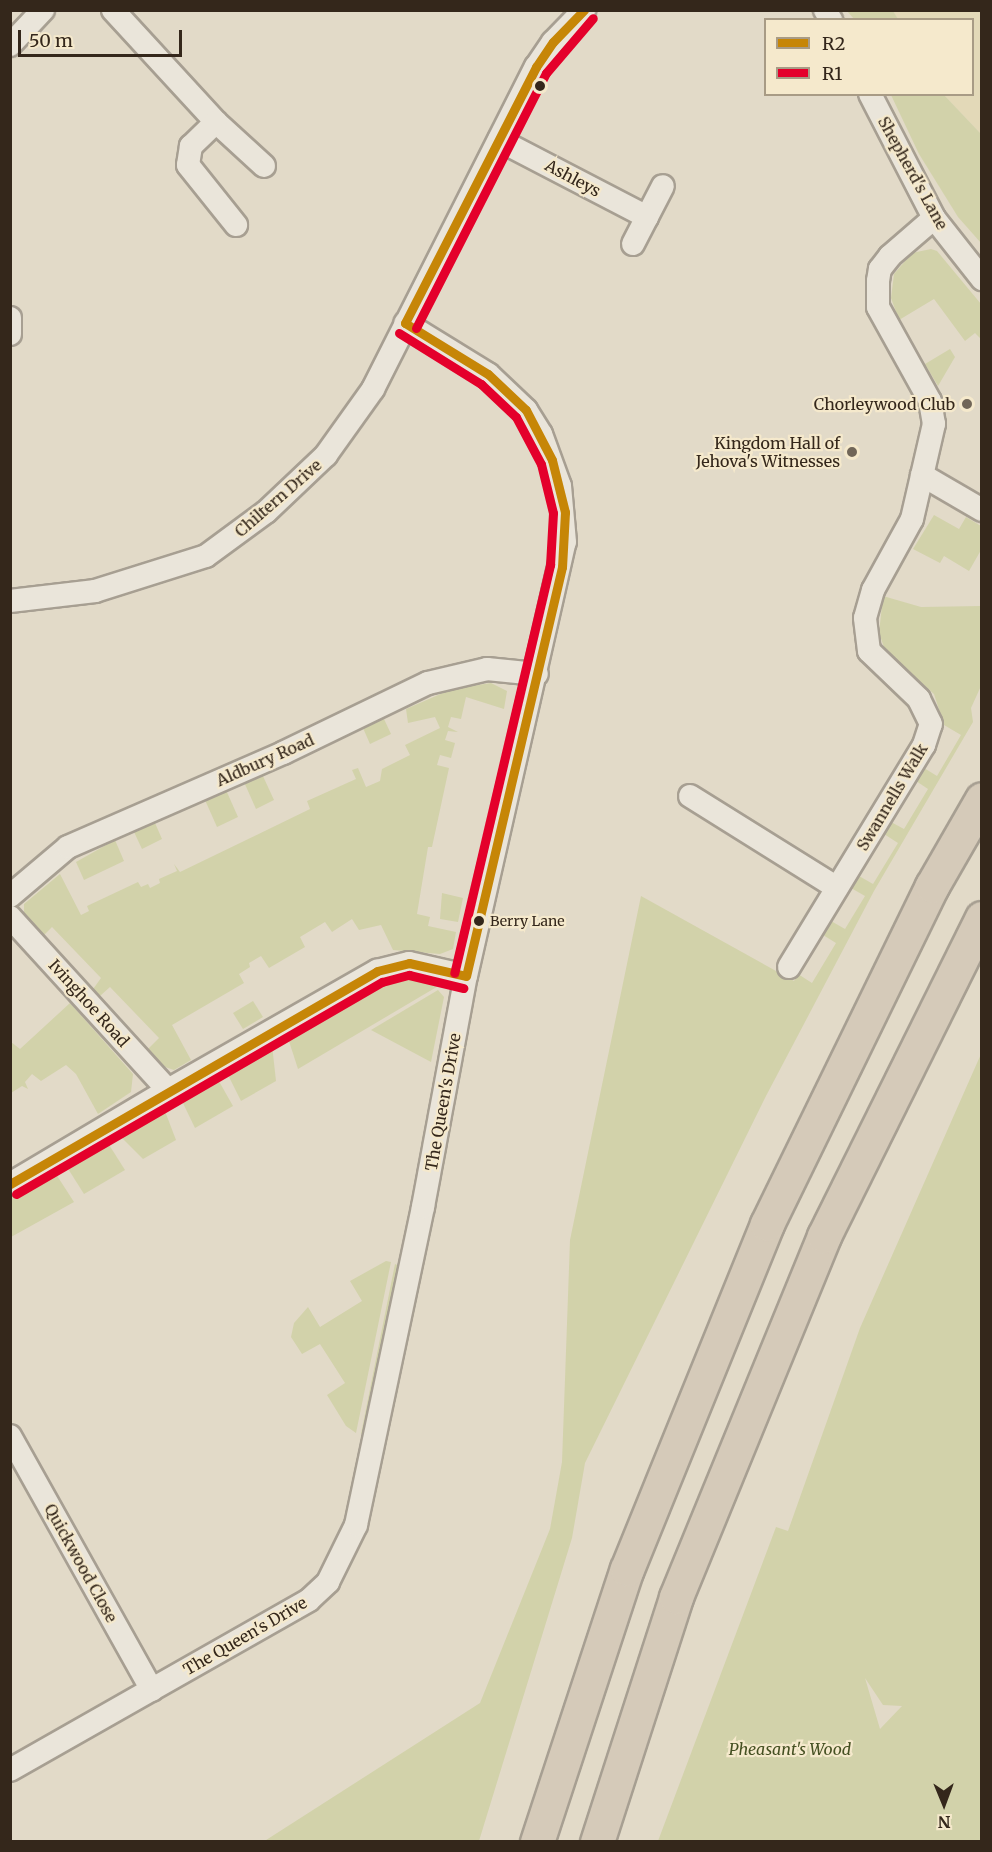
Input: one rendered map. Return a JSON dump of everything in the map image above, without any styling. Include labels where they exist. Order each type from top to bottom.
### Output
[{"type":"highway","points":[[537,1842],[627,1569],[767,1224],[932,886],[981,800]]},
{"type":"highway","points":[[597,1842],[676,1597],[824,1236],[981,918]]},
{"type":"street","points":[[10,45],[43,10]]},
{"type":"street","points":[[113,10],[216,122],[264,166]]},
{"type":"street","name":"Chiltern Drive","points":[[10,601],[95,591],[140,580],[206,556],[227,543],[297,484],[352,423],[547,51],[584,10]]},
{"type":"street","name":"Shepherd's Lane","points":[[871,96],[934,218],[981,279]]},
{"type":"street","points":[[216,122],[191,146],[188,165],[236,225]]},
{"type":"street","name":"Ashleys","points":[[500,140],[647,217]]},
{"type":"street","points":[[633,244],[663,186]]},
{"type":"street","name":"Swannells Walk","points":[[789,967],[929,731],[925,706],[869,651],[865,618],[873,590],[912,519],[934,411],[884,322],[876,295],[880,269],[934,218]]},
{"type":"street","points":[[10,318],[10,334]]},
{"type":"street","name":"The Queen's Drive","points":[[10,1770],[309,1600],[327,1582],[356,1525],[423,1207],[466,976],[537,674],[565,542],[565,512],[552,460],[541,434],[509,392],[488,374],[405,323]]},
{"type":"street","points":[[922,475],[981,510]]},
{"type":"street","name":"Aldbury Road","points":[[10,897],[68,847],[283,753],[428,683],[487,669],[537,674]]},
{"type":"street","points":[[690,796],[837,888]]},
{"type":"street","name":"Ivinghoe Road","points":[[10,917],[168,1089]]},
{"type":"street","points":[[10,1184],[168,1089],[377,971],[409,963],[466,976]]},
{"type":"street","name":"Quickwood Close","points":[[10,1436],[152,1690]]},
{"type":"shaded area","points":[[893,11],[981,11],[981,134],[945,96],[974,96],[974,18],[897,18]]},
{"type":"green space","points":[[847,11],[893,11],[897,18],[853,18]]},
{"type":"green space","points":[[891,96],[945,96],[981,134],[981,243],[958,217],[919,154]]},
{"type":"green space","points":[[931,249],[937,251],[981,304],[981,339],[975,333],[965,341],[934,299],[899,320],[891,298],[894,274],[912,253]]},
{"type":"green space","points":[[950,349],[955,357],[938,386],[925,364]]},
{"type":"green space","points":[[934,515],[959,529],[966,517],[981,526],[981,550],[969,571],[944,556],[940,563],[913,549]]},
{"type":"green space","points":[[883,596],[921,607],[981,606],[981,686],[971,708],[973,722],[874,891],[766,1096],[585,1463],[572,1538],[479,1841],[263,1842],[480,1703],[550,1529],[562,1462],[570,1240],[641,896],[794,981],[798,974],[812,983],[836,943],[823,935],[831,921],[845,929],[865,896],[851,888],[859,876],[873,884],[898,843],[884,834],[891,822],[904,829],[928,789],[916,781],[924,768],[937,776],[961,735],[944,725],[934,694],[885,650],[879,633]]},
{"type":"green space","points":[[491,683],[507,691],[504,709],[466,697],[461,719],[451,717],[448,727],[458,732],[448,731],[445,740],[455,743],[451,758],[440,755],[437,765],[449,768],[432,847],[428,847],[417,914],[430,917],[428,926],[456,932],[453,949],[440,954],[393,950],[381,925],[359,930],[352,919],[332,932],[325,922],[300,937],[305,947],[269,968],[261,956],[249,963],[250,967],[239,974],[244,983],[172,1025],[191,1060],[174,1070],[162,1066],[146,1051],[159,1038],[110,987],[100,996],[91,992],[101,978],[52,927],[39,940],[24,918],[24,904],[60,874],[81,915],[89,911],[87,906],[138,882],[141,887],[148,884],[150,888],[160,883],[159,879],[177,871],[174,864],[180,872],[310,809],[307,801],[356,779],[352,770],[358,768],[366,787],[380,781],[382,769],[410,755],[405,745],[440,728],[435,717],[408,723],[406,709],[452,689]]},
{"type":"green space","points":[[384,719],[391,734],[370,744],[363,728]]},
{"type":"green space","points":[[262,774],[274,800],[256,809],[244,782]]},
{"type":"green space","points":[[226,790],[238,817],[217,827],[205,800]]},
{"type":"green space","points":[[155,823],[162,839],[142,849],[134,832]]},
{"type":"green space","points":[[115,840],[124,861],[84,880],[76,862]]},
{"type":"green space","points":[[442,893],[463,898],[458,922],[440,919]]},
{"type":"green space","points":[[395,976],[413,976],[440,985],[298,1069],[287,1035],[380,980]]},
{"type":"green space","points":[[438,990],[444,997],[431,1062],[371,1030]]},
{"type":"green space","points":[[253,1001],[263,1017],[243,1029],[233,1013]]},
{"type":"green space","points":[[70,1003],[133,1074],[131,1092],[98,1114],[76,1074],[66,1065],[41,1081],[32,1074],[25,1082],[28,1089],[22,1086],[11,1093],[11,1042],[20,1049]]},
{"type":"green space","points":[[272,1045],[276,1081],[241,1101],[226,1071]]},
{"type":"green space","name":"Pheasant's Wood","points":[[981,1054],[981,1841],[658,1841],[776,1527],[788,1531],[860,1328]],"holes":[[[865,1678],[883,1705],[902,1706],[880,1729]]]},
{"type":"green space","points":[[216,1076],[233,1106],[195,1128],[180,1097]]},
{"type":"green space","points":[[163,1106],[176,1140],[143,1159],[119,1135]]},
{"type":"green space","points":[[106,1140],[125,1170],[84,1194],[65,1164]]},
{"type":"green space","points":[[54,1171],[74,1202],[11,1237],[11,1197]]},
{"type":"green space","points":[[386,1261],[391,1262],[356,1433],[346,1426],[327,1395],[345,1383],[320,1344],[302,1354],[291,1337],[294,1323],[308,1307],[320,1327],[362,1301],[350,1281]]},
{"type":"green space","points":[[395,1264],[399,1266],[365,1433],[361,1434]]},
{"type":"transit line","name":"R2","points":[[405,323],[536,67],[553,42],[584,10]]},
{"type":"transit line","name":"R1","points":[[416,328],[546,73],[593,18]]},
{"type":"transit line","name":"R2","points":[[405,323],[488,374],[526,410],[552,460],[565,512],[562,567],[466,976]]},
{"type":"transit line","name":"R1","points":[[399,333],[481,384],[516,417],[541,464],[553,513],[550,565],[454,973]]},
{"type":"transit line","name":"R2","points":[[10,1184],[377,971],[409,963],[466,976]]},
{"type":"transit line","name":"R1","points":[[16,1194],[382,982],[409,975],[463,988]]},
{"type":"place","name":"Chorleywood Club","points":[[967,404]]},
{"type":"place","name":"Kingdom Hall of Jehova's Witnesses","points":[[852,452]]},
{"type":"place","name":"Berry Lane","points":[[479,921]]}]
